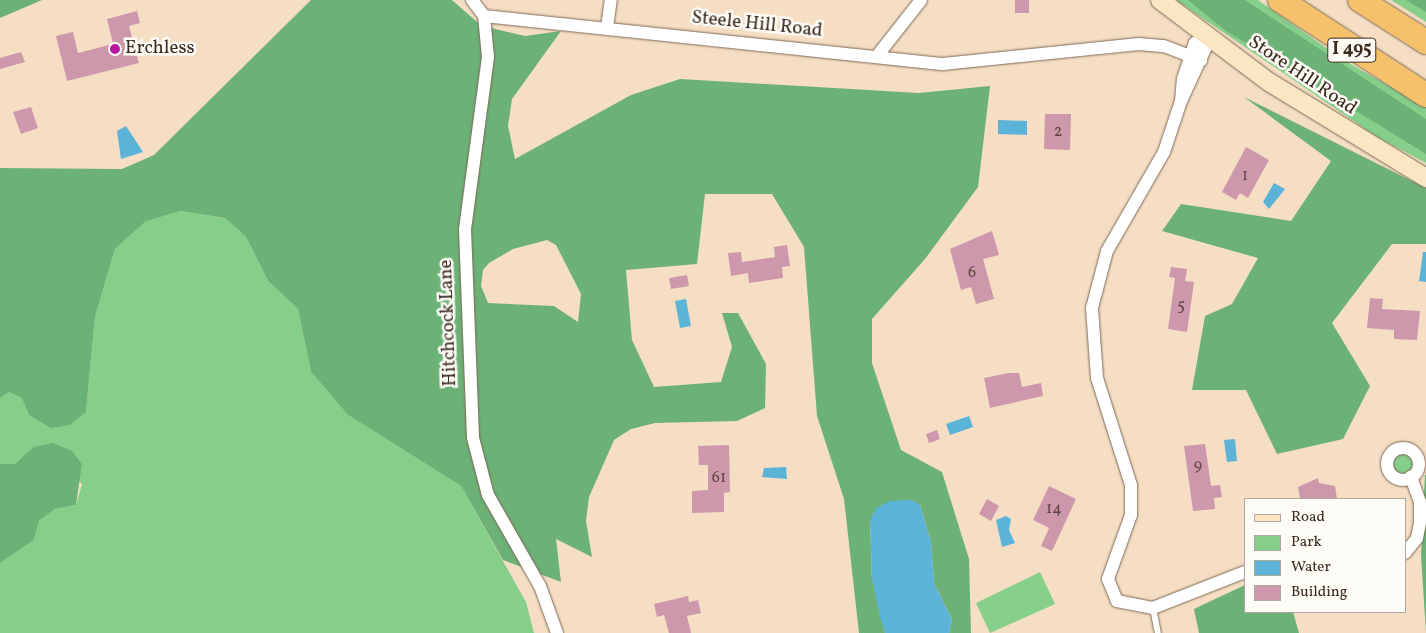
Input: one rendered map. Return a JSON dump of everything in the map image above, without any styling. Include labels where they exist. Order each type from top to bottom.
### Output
[{"type":"highway","name":"I 495","points":[[1280,0],[1426,96]]},
{"type":"highway","name":"I 495","points":[[1360,0],[1426,42]]},
{"type":"main road","name":"Store Hill Road","points":[[1160,0],[1206,36],[1304,105],[1426,178]]},
{"type":"street","points":[[472,0],[484,16]]},
{"type":"street","points":[[607,27],[611,0]]},
{"type":"street","points":[[877,56],[921,0]]},
{"type":"street","name":"Steele Hill Road","points":[[484,16],[607,27],[877,56],[976,63],[1139,44],[1164,46],[1196,57]]},
{"type":"street","name":"Hitchcock Lane","points":[[484,16],[486,88],[465,229],[473,438],[488,495],[540,586],[556,633]]},
{"type":"street","points":[[1206,36],[1195,43],[1196,57],[1164,152],[1108,251],[1092,308],[1097,378],[1131,485],[1131,515],[1108,579],[1117,601],[1153,608],[1244,572]]},
{"type":"street","points":[[1406,552],[1417,538],[1420,522],[1420,502],[1411,477]]},
{"type":"lane","points":[[1153,608],[1158,633]]},
{"type":"green space","points":[[0,0],[42,0],[0,18]]},
{"type":"green space","points":[[311,0],[452,0],[476,21],[495,29],[525,36],[561,31],[512,99],[508,126],[515,159],[631,95],[680,79],[919,93],[990,86],[978,187],[925,259],[872,319],[872,363],[901,450],[942,472],[969,559],[971,633],[949,633],[952,620],[934,583],[931,542],[920,505],[870,521],[872,579],[885,633],[859,633],[844,499],[817,416],[804,247],[772,194],[705,194],[697,264],[626,270],[632,340],[654,387],[721,382],[732,347],[722,313],[738,313],[766,364],[765,408],[737,421],[655,423],[631,429],[614,440],[589,497],[586,521],[592,557],[556,539],[561,582],[503,560],[461,486],[348,415],[311,372],[298,309],[268,281],[246,237],[225,218],[180,211],[145,222],[115,249],[95,317],[86,412],[70,425],[51,428],[29,415],[22,398],[9,392],[0,398],[0,168],[122,169],[154,155]],"holes":[[[547,240],[556,245],[581,294],[578,322],[554,306],[488,303],[481,286],[483,270],[489,263],[513,249]]]},
{"type":"green space","points":[[1176,0],[1258,0],[1345,61],[1426,107],[1426,163],[1377,137]]},
{"type":"green space","points":[[1188,0],[1245,0],[1426,119],[1426,154],[1226,31]]},
{"type":"green space","points":[[1391,0],[1426,0],[1426,22]]},
{"type":"green space","points":[[1406,0],[1426,0],[1426,12]]},
{"type":"green space","points":[[1244,97],[1426,188],[1426,244],[1392,244],[1332,323],[1370,386],[1343,439],[1277,454],[1246,390],[1192,390],[1205,316],[1232,304],[1258,258],[1162,231],[1181,204],[1291,221],[1331,161]]},
{"type":"green space","points":[[180,211],[225,218],[246,237],[268,281],[298,309],[311,372],[348,415],[461,486],[526,602],[534,633],[0,633],[0,563],[34,540],[39,521],[55,509],[76,505],[82,484],[33,447],[15,464],[0,464],[0,398],[9,392],[23,398],[29,415],[86,412],[95,317],[115,249],[145,222]]},
{"type":"green space","points":[[53,443],[72,451],[82,464],[76,505],[55,509],[39,521],[34,540],[0,563],[0,464],[15,464],[33,447]]},
{"type":"green space","points":[[1402,454],[1410,457],[1413,465],[1410,473],[1402,476],[1394,473],[1391,465],[1394,457]]},
{"type":"green space","points":[[1426,475],[1426,633],[1421,555]]},
{"type":"green space","points":[[1040,572],[1055,604],[990,633],[976,603]]},
{"type":"green space","points":[[1244,585],[1244,613],[1293,613],[1299,633],[1199,633],[1194,609]]},
{"type":"water","points":[[998,120],[1027,121],[1027,135],[998,134]]},
{"type":"water","points":[[126,126],[143,152],[121,159],[117,131]]},
{"type":"water","points":[[1274,183],[1285,189],[1269,209],[1263,202]]},
{"type":"water","points":[[1423,252],[1426,252],[1426,282],[1419,281]]},
{"type":"water","points":[[686,299],[691,326],[680,328],[675,301]]},
{"type":"water","points":[[969,416],[973,427],[950,435],[946,424]]},
{"type":"water","points":[[1235,439],[1237,461],[1227,462],[1224,440]]},
{"type":"water","points":[[786,467],[787,479],[762,477],[764,468]]},
{"type":"water","points":[[912,500],[920,505],[931,542],[934,583],[952,620],[949,633],[885,633],[880,617],[872,579],[870,521],[876,508],[890,501]]},
{"type":"water","points":[[1006,516],[1011,519],[1009,530],[1015,543],[1002,547],[996,520]]},
{"type":"building","points":[[1015,0],[1029,0],[1029,13],[1015,13]]},
{"type":"building","name":"Erchless","points":[[137,11],[140,23],[129,26],[139,63],[67,81],[56,36],[73,32],[78,53],[113,44],[107,19]]},
{"type":"building","points":[[21,52],[25,62],[0,69],[0,58]]},
{"type":"building","points":[[31,107],[38,128],[21,134],[13,112]]},
{"type":"building","points":[[1045,114],[1071,114],[1070,150],[1044,149]]},
{"type":"building","points":[[1246,147],[1269,160],[1248,198],[1240,193],[1236,200],[1222,192]]},
{"type":"building","points":[[992,231],[999,255],[983,259],[994,299],[976,304],[971,287],[961,290],[950,249]]},
{"type":"building","points":[[787,245],[790,266],[782,267],[783,278],[749,283],[748,273],[731,276],[728,253],[741,252],[742,262],[775,257],[774,247]]},
{"type":"building","points":[[1171,267],[1187,269],[1185,281],[1194,282],[1187,332],[1168,329],[1175,278],[1169,277]]},
{"type":"building","points":[[687,275],[689,286],[671,289],[669,278]]},
{"type":"building","points":[[1370,298],[1383,299],[1382,309],[1420,311],[1417,340],[1394,339],[1394,330],[1367,328]]},
{"type":"building","points":[[1019,373],[1022,387],[1041,383],[1043,396],[990,408],[984,378]]},
{"type":"building","points":[[937,430],[940,439],[929,443],[926,434]]},
{"type":"building","points":[[1205,444],[1211,486],[1220,485],[1222,497],[1214,498],[1215,509],[1193,511],[1184,446]]},
{"type":"building","points":[[729,445],[730,492],[724,493],[724,512],[692,513],[692,491],[708,490],[708,465],[699,465],[698,446]]},
{"type":"building","points":[[1318,478],[1319,483],[1335,486],[1337,498],[1300,498],[1298,487]]},
{"type":"building","points":[[1049,486],[1076,499],[1052,551],[1041,546],[1049,528],[1033,520]]},
{"type":"building","points":[[987,499],[999,506],[991,521],[979,514]]},
{"type":"building","points":[[688,596],[689,602],[698,600],[701,613],[687,616],[691,633],[669,633],[664,615],[657,617],[654,604]]},
{"type":"place","name":"Erchless","points":[[115,49]]}]
